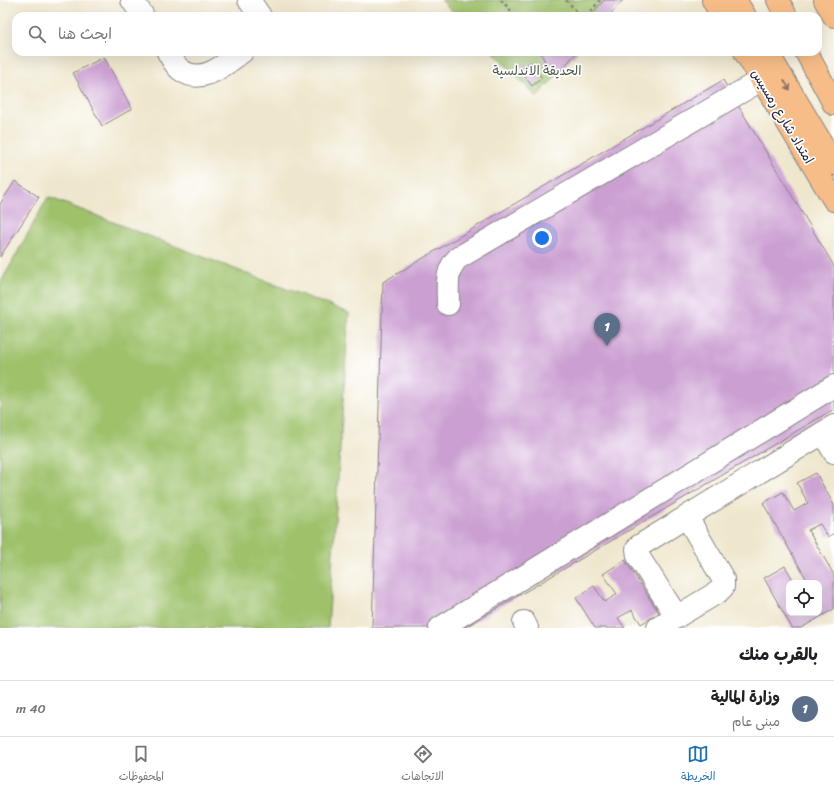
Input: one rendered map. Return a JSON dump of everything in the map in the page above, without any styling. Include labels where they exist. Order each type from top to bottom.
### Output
[{"type":"main road","points":[[713,0],[720,12]]},
{"type":"main road","points":[[735,0],[742,12]]},
{"type":"main road","points":[[778,0],[784,12]]},
{"type":"main road","points":[[825,0],[834,16]]},
{"type":"main road","name":"امتداد شارع رمسيس","points":[[747,56],[834,200]]},
{"type":"main road","points":[[769,56],[834,164]]},
{"type":"main road","points":[[808,56],[834,104]]},
{"type":"street","points":[[132,0],[140,12]]},
{"type":"street","points":[[249,0],[257,12]]},
{"type":"street","points":[[171,56],[180,70],[195,76],[210,73],[236,56]]},
{"type":"street","points":[[448,304],[448,276],[452,263],[458,258],[762,80]]},
{"type":"street","points":[[440,628],[834,386]]},
{"type":"street","points":[[677,617],[638,556],[638,546],[828,430],[834,452]]},
{"type":"street","points":[[658,628],[724,587],[723,579],[687,517]]},
{"type":"path","points":[[501,0],[511,11]]},
{"type":"path","points":[[566,0],[578,12]]},
{"type":"path","points":[[590,12],[600,0]]},
{"type":"green space","points":[[441,0],[623,0],[612,12],[453,12]]},
{"type":"green space","name":"الحديقة الاندلسية","points":[[497,56],[573,56],[537,97]]},
{"type":"green space","points":[[48,197],[349,313],[328,628],[0,628],[0,284]]},
{"type":"building","points":[[604,0],[623,0],[612,12],[594,12]]},
{"type":"building","points":[[542,56],[574,56],[556,76],[549,69]]},
{"type":"building","points":[[104,57],[132,109],[102,126],[73,73]]},
{"type":"building","points":[[531,62],[542,78],[532,86],[520,70]]},
{"type":"building","points":[[723,80],[834,266],[834,409],[464,628],[372,628],[383,282]]},
{"type":"building","points":[[15,181],[39,197],[0,257],[0,204]]},
{"type":"building","points":[[816,473],[834,505],[834,533],[828,537],[820,524],[808,530],[834,575],[834,609],[822,616],[822,580],[807,580],[763,503],[783,492],[794,511],[808,503],[797,483]]},
{"type":"building","points":[[625,560],[659,613],[641,624],[632,610],[618,618],[625,628],[595,628],[576,598],[594,586],[605,602],[617,594],[603,574]]},
{"type":"building","points":[[785,566],[793,580],[786,580],[786,616],[822,616],[801,628],[792,628],[764,578]]},
{"type":"place","name":"وزارة المالية","points":[[607,346]]}]
